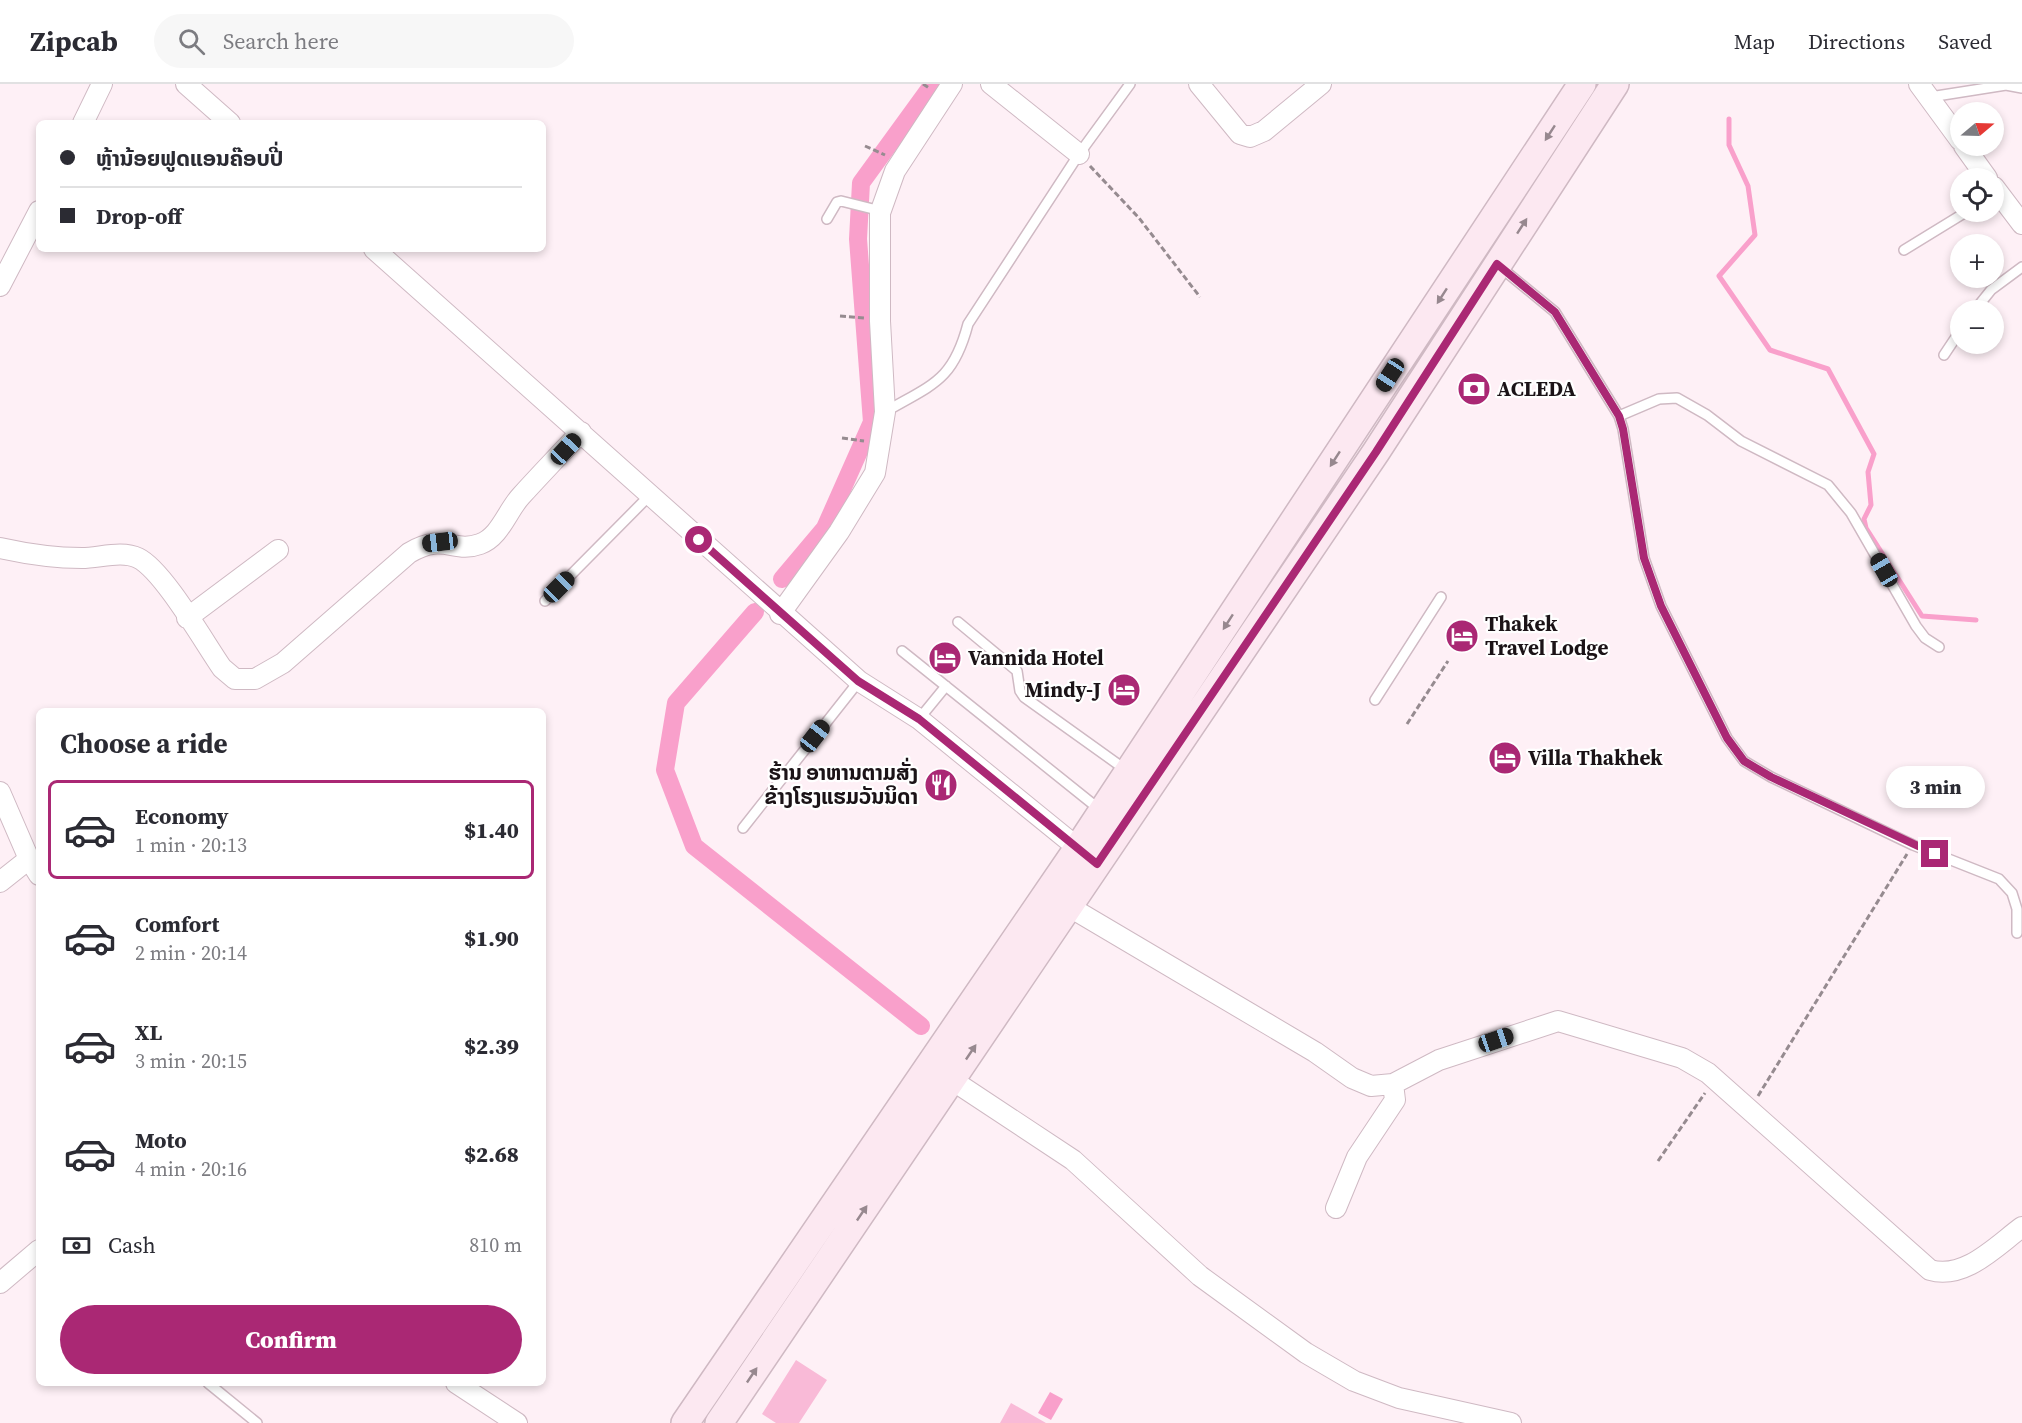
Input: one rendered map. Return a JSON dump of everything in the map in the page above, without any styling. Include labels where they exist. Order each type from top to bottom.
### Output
[{"type":"main road","points":[[719,1423],[1068,906],[1102,812],[1582,84]]},
{"type":"main road","points":[[685,1423],[1376,452],[1615,84]]},
{"type":"street","points":[[84,120],[102,84]]},
{"type":"street","points":[[186,84],[227,120]]},
{"type":"street","points":[[780,614],[839,532],[875,472],[885,412],[880,321],[881,211],[895,171],[952,84]]},
{"type":"street","points":[[992,84],[1079,154]]},
{"type":"street","points":[[1199,84],[1240,134],[1250,138],[1264,131],[1320,84]]},
{"type":"street","points":[[1925,90],[1950,126]]},
{"type":"street","points":[[2004,202],[2022,224]]},
{"type":"street","points":[[0,286],[36,218]]},
{"type":"street","points":[[377,252],[581,432],[780,614],[858,681],[919,719],[1087,856]]},
{"type":"street","points":[[0,548],[31,555],[83,558],[120,555],[137,557],[155,572],[222,668],[235,679],[255,679],[283,663],[410,553],[425,544],[440,542],[469,547],[488,540],[519,498],[581,432]]},
{"type":"street","points":[[187,618],[278,550]]},
{"type":"street","points":[[0,792],[34,867],[0,882]]},
{"type":"street","points":[[1068,906],[1315,1052],[1352,1078],[1371,1086],[1393,1084],[1439,1060],[1558,1021],[1682,1058],[1714,1079],[1930,1270],[1953,1273],[1973,1263],[2022,1227]]},
{"type":"street","points":[[952,1080],[1073,1161],[1200,1276],[1306,1353],[1354,1381],[1398,1398],[1511,1423]]},
{"type":"street","points":[[1336,1208],[1357,1157],[1395,1100],[1393,1084]]},
{"type":"street","points":[[0,1283],[36,1253]]},
{"type":"street","points":[[461,1386],[517,1423]]},
{"type":"lane","points":[[885,412],[940,380],[951,368],[963,345],[968,324],[1079,154],[1130,84]]},
{"type":"lane","points":[[1925,90],[2006,85],[2022,88]]},
{"type":"lane","points":[[827,219],[837,202],[847,201],[881,211]]},
{"type":"lane","points":[[1904,250],[1950,222]]},
{"type":"lane","points":[[1497,264],[1555,312],[1619,416],[1644,558],[1661,606],[1727,738],[1744,761],[1771,777],[1913,845],[1999,879],[2012,893],[2017,909],[2017,933]]},
{"type":"lane","points":[[1983,300],[1991,290],[2022,267]]},
{"type":"lane","points":[[1944,355],[1950,346]]},
{"type":"lane","points":[[1619,416],[1659,399],[1677,398],[1707,415],[1741,441],[1828,485],[1851,513],[1916,626],[1925,638],[1939,647]]},
{"type":"lane","points":[[545,601],[649,496]]},
{"type":"lane","points":[[1375,700],[1440,597]]},
{"type":"lane","points":[[958,622],[1017,671],[1020,691],[1024,697],[1128,772]]},
{"type":"lane","points":[[902,651],[1102,812]]},
{"type":"lane","points":[[743,828],[858,681]]},
{"type":"lane","points":[[919,719],[946,686]]},
{"type":"lane","points":[[212,1386],[257,1423]]},
{"type":"path","points":[[1079,154],[1139,218],[1200,297]]},
{"type":"path","points":[[840,316],[880,321]]},
{"type":"path","points":[[1407,724],[1448,661]]},
{"type":"path","points":[[1750,1111],[1913,845]]},
{"type":"path","points":[[1658,1161],[1714,1079]]},
{"type":"shaded area","points":[[796,1360],[827,1380],[799,1423],[776,1423],[762,1414]]},
{"type":"shaded area","points":[[1050,1392],[1063,1399],[1051,1420],[1038,1413]]},
{"type":"shaded area","points":[[1011,1403],[1046,1423],[1000,1423]]},
{"type":"waterway","points":[[782,579],[825,528],[872,422],[858,239],[861,183],[933,84]]},
{"type":"waterway","points":[[1729,119],[1729,145],[1748,186],[1755,235],[1719,276],[1770,350],[1828,369],[1874,454],[1868,472],[1871,505],[1864,519],[1866,528],[1922,616],[1976,620]]},
{"type":"waterway","points":[[755,612],[676,703],[665,770],[694,846],[921,1026]]},
{"type":"place","name":"ACLEDA","points":[[1474,389]]},
{"type":"place","name":"Thakek Travel Lodge","points":[[1462,636]]},
{"type":"place","name":"Vannida Hotel","points":[[945,658]]},
{"type":"place","name":"Mindy-J","points":[[1124,690]]},
{"type":"place","name":"Villa Thakhek","points":[[1505,758]]},
{"type":"place","name":"ຮ້ານ ອາຫານຕາມສັ່ງ ຂ້າງໂຮງແຮມວັນນິດາ","points":[[941,785]]},
{"type":"route","points":[[699,540],[858,681],[919,719],[1097,864],[1376,452],[1497,264],[1555,312],[1583,354],[1619,416],[1623,429],[1641,548],[1661,606],[1727,738],[1744,761],[1771,777],[1935,854]]}]
